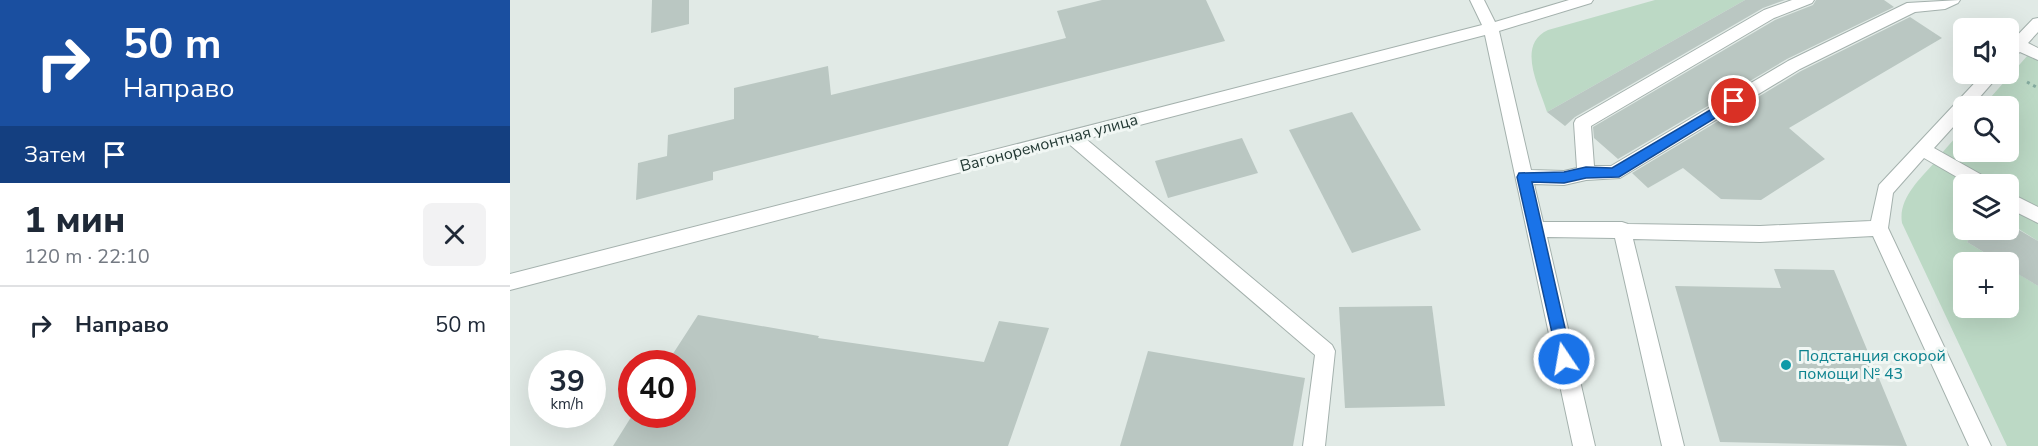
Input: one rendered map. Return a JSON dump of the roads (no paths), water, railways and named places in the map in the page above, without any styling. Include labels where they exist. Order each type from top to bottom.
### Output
[{"type":"street","points":[[1477,0],[1491,28],[1584,446]]},
{"type":"street","name":"Вагоноремонтная улица","points":[[510,282],[1491,28],[1586,0]]},
{"type":"street","points":[[1586,172],[1582,123],[1769,14],[1807,0]]},
{"type":"street","points":[[1524,177],[1564,178],[1586,172],[1614,173],[1794,65],[1908,3],[1945,4],[1953,0]]},
{"type":"street","points":[[2019,44],[2038,23]]},
{"type":"street","points":[[2019,51],[2038,55]]},
{"type":"street","points":[[1980,446],[1879,228],[1884,190],[1983,84]]},
{"type":"street","points":[[1072,137],[1325,351],[1314,446]]},
{"type":"street","points":[[1922,149],[1966,174]]},
{"type":"street","points":[[2019,205],[2038,216]]},
{"type":"street","points":[[1536,229],[1622,229],[1760,234],[1879,228]]},
{"type":"street","points":[[1622,229],[1673,446]]},
{"type":"place","name":"Подстанция скорой помощи № 43","points":[[1786,365]]}]
